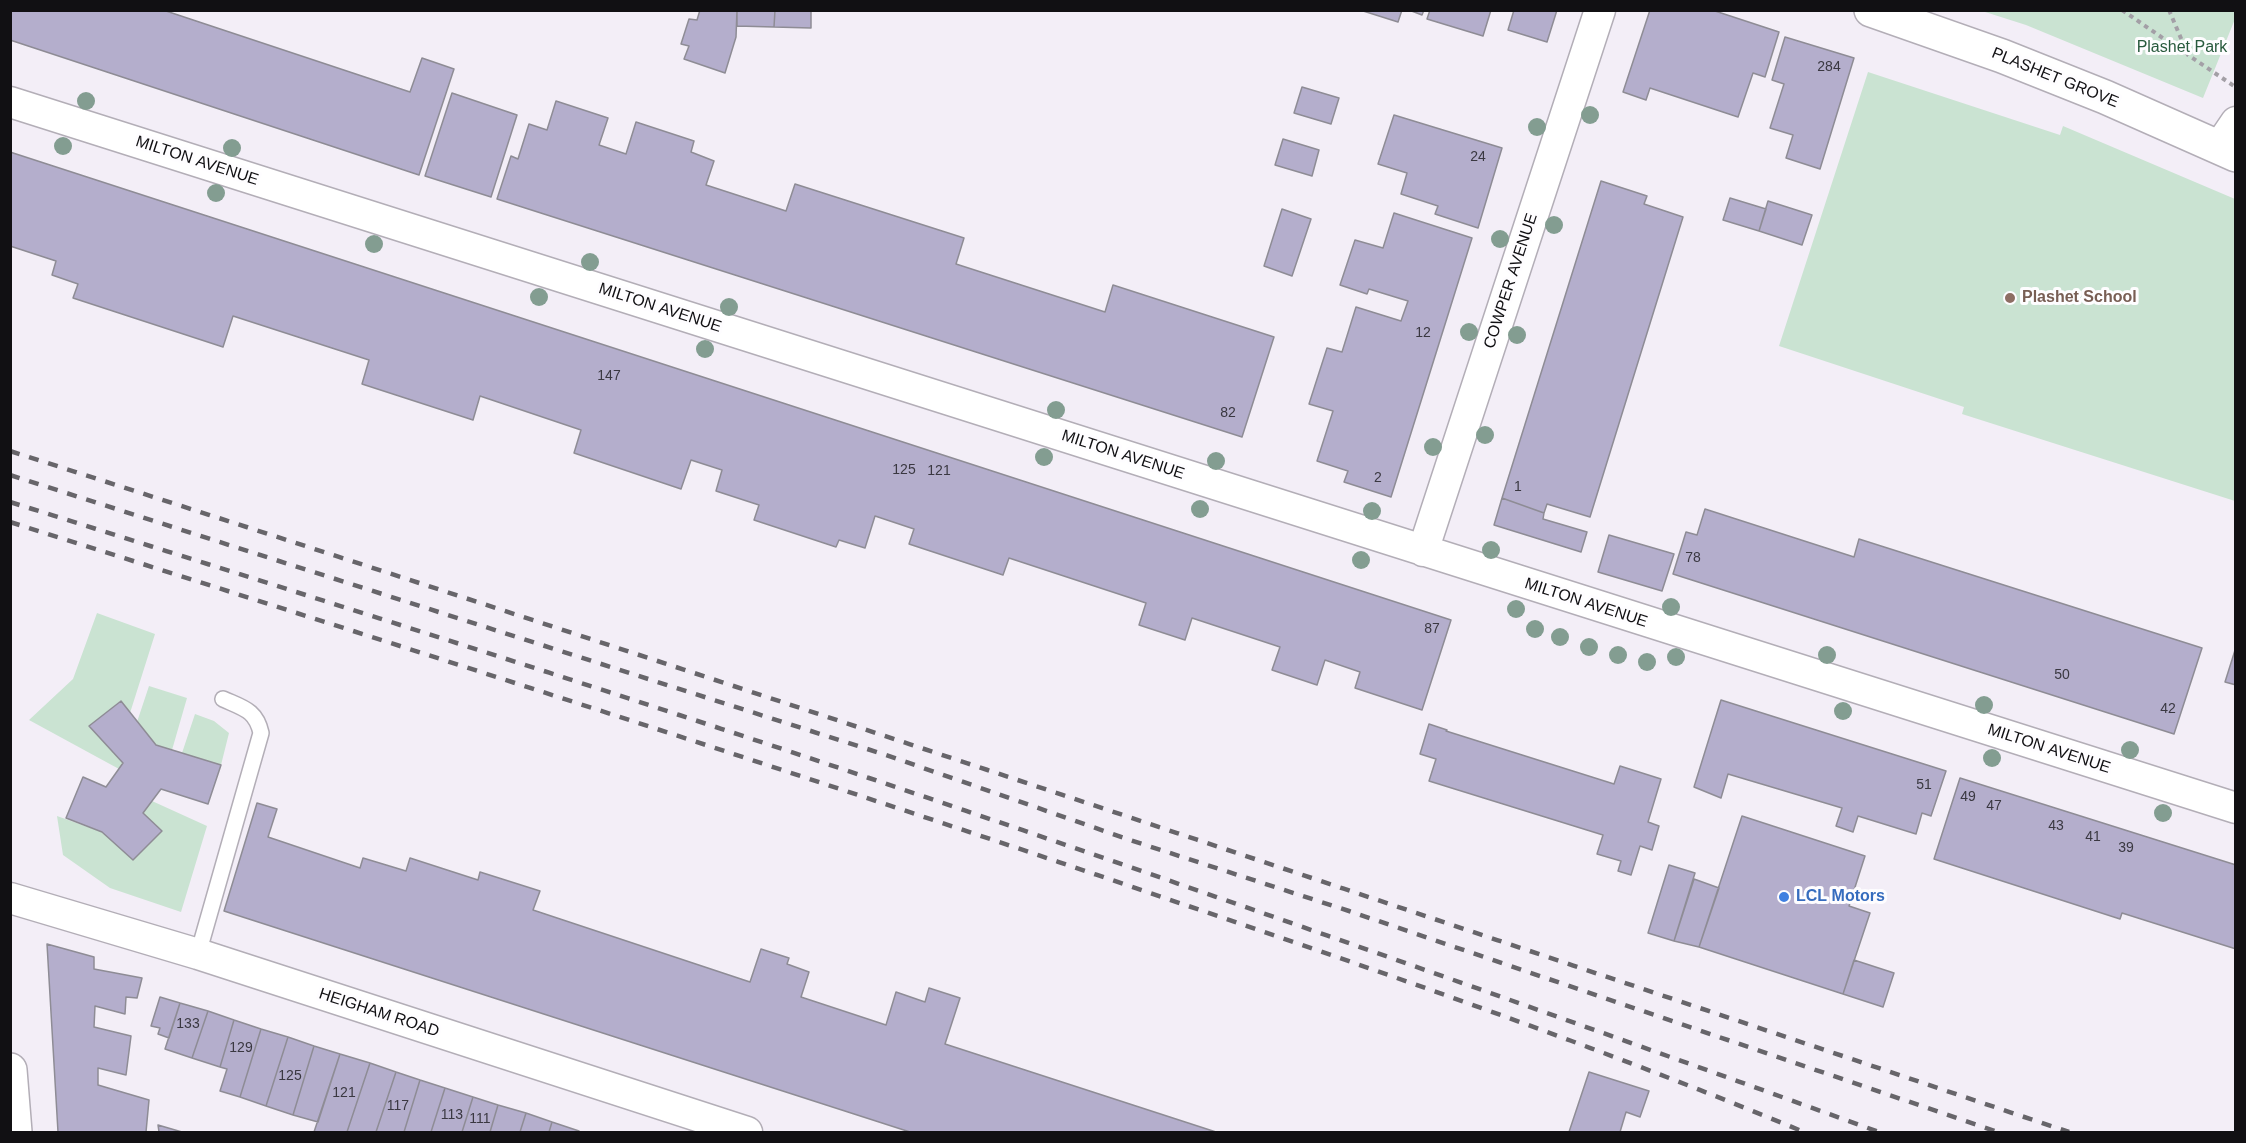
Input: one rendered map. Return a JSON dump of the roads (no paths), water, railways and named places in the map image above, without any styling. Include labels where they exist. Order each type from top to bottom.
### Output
[{"type":"main road","name":"PLASHET GROVE","points":[[1871,10],[2230,141]]},
{"type":"main road","points":[[10,1070],[14,1130]]},
{"type":"street","name":"COWPER AVENUE","points":[[1423,551],[1600,10]]},
{"type":"street","name":"MILTON AVENUE","points":[[10,102],[2235,808]]},
{"type":"street","name":"HEIGHAM ROAD","points":[[10,898],[198,954],[747,1132]]},
{"type":"lane","points":[[198,954],[261,733],[258,720],[248,710],[223,699]]},
{"type":"railway","points":[[10,451],[1298,873],[2069,1132]]},
{"type":"railway","points":[[10,475],[886,755],[1130,840],[1349,911],[1998,1132]]},
{"type":"railway","points":[[10,502],[548,672],[869,778],[1375,952],[1879,1132]]},
{"type":"railway","points":[[10,522],[560,697],[1106,878],[1370,968],[1544,1031],[1804,1132]]},
{"type":"place","name":"Plashet School","points":[[2010,298]]},
{"type":"place","name":"LCL Motors","points":[[1784,897]]},
{"type":"park label","name":"Plashet Park","points":[[2182,48]]}]
